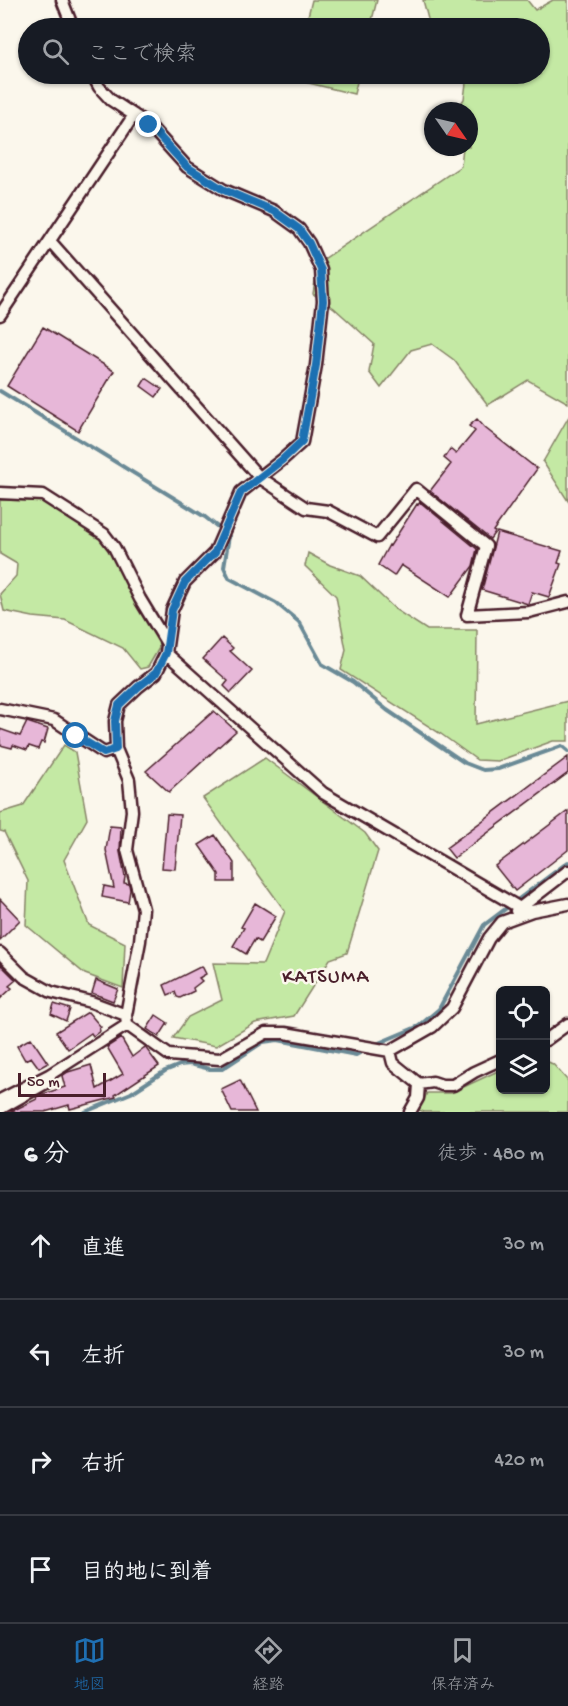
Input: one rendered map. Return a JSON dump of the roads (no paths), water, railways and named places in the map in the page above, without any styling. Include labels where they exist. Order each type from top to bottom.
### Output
[{"type":"street","points":[[62,0],[69,18]]},
{"type":"street","points":[[0,1100],[49,1075],[126,1020],[140,941],[143,909],[127,850],[132,811],[129,780],[116,749],[115,721],[119,705],[156,673],[166,647],[172,610],[185,582],[215,552],[241,492],[302,441],[316,365],[323,301],[321,270],[309,243],[299,229],[274,211],[224,190],[187,167],[149,125],[111,100],[97,84]]},
{"type":"street","points":[[0,315],[134,115]]},
{"type":"street","points":[[50,241],[259,477],[306,508],[328,511],[377,537],[416,489],[486,546],[467,615],[529,612],[568,602]]},
{"type":"street","points":[[0,494],[43,495],[104,534],[114,547],[166,647],[323,793],[520,908]]},
{"type":"street","points":[[0,709],[54,720],[104,753],[116,749]]},
{"type":"street","points":[[0,953],[24,977],[51,992],[91,1002],[126,1020],[169,1055],[220,1059],[266,1033],[285,1033],[390,1051],[432,1027],[452,1008],[489,938],[502,922],[568,871]]},
{"type":"street","points":[[502,922],[532,911],[568,904]]},
{"type":"street","points":[[550,1037],[568,1024]]},
{"type":"street","points":[[390,1051],[393,1063],[419,1084],[453,1085],[496,1062]]},
{"type":"street","points":[[0,1109],[46,1083],[49,1075]]},
{"type":"street","points":[[410,1112],[418,1098],[419,1084]]},
{"type":"waterway","points":[[0,391],[205,517],[229,536],[224,567],[229,578],[276,603],[299,622],[322,664],[353,682],[387,710],[465,763],[483,770],[498,769],[562,746],[568,751]]},
{"type":"waterway","points":[[374,1045],[419,1026],[439,1009],[484,925],[568,862]]},
{"type":"waterway","points":[[85,1112],[131,1093],[165,1071],[180,1065],[190,1064],[210,1069],[222,1069],[263,1042],[278,1040],[356,1055],[365,1050]]},
{"type":"district","name":"KATSUMA","points":[[326,978]]}]
